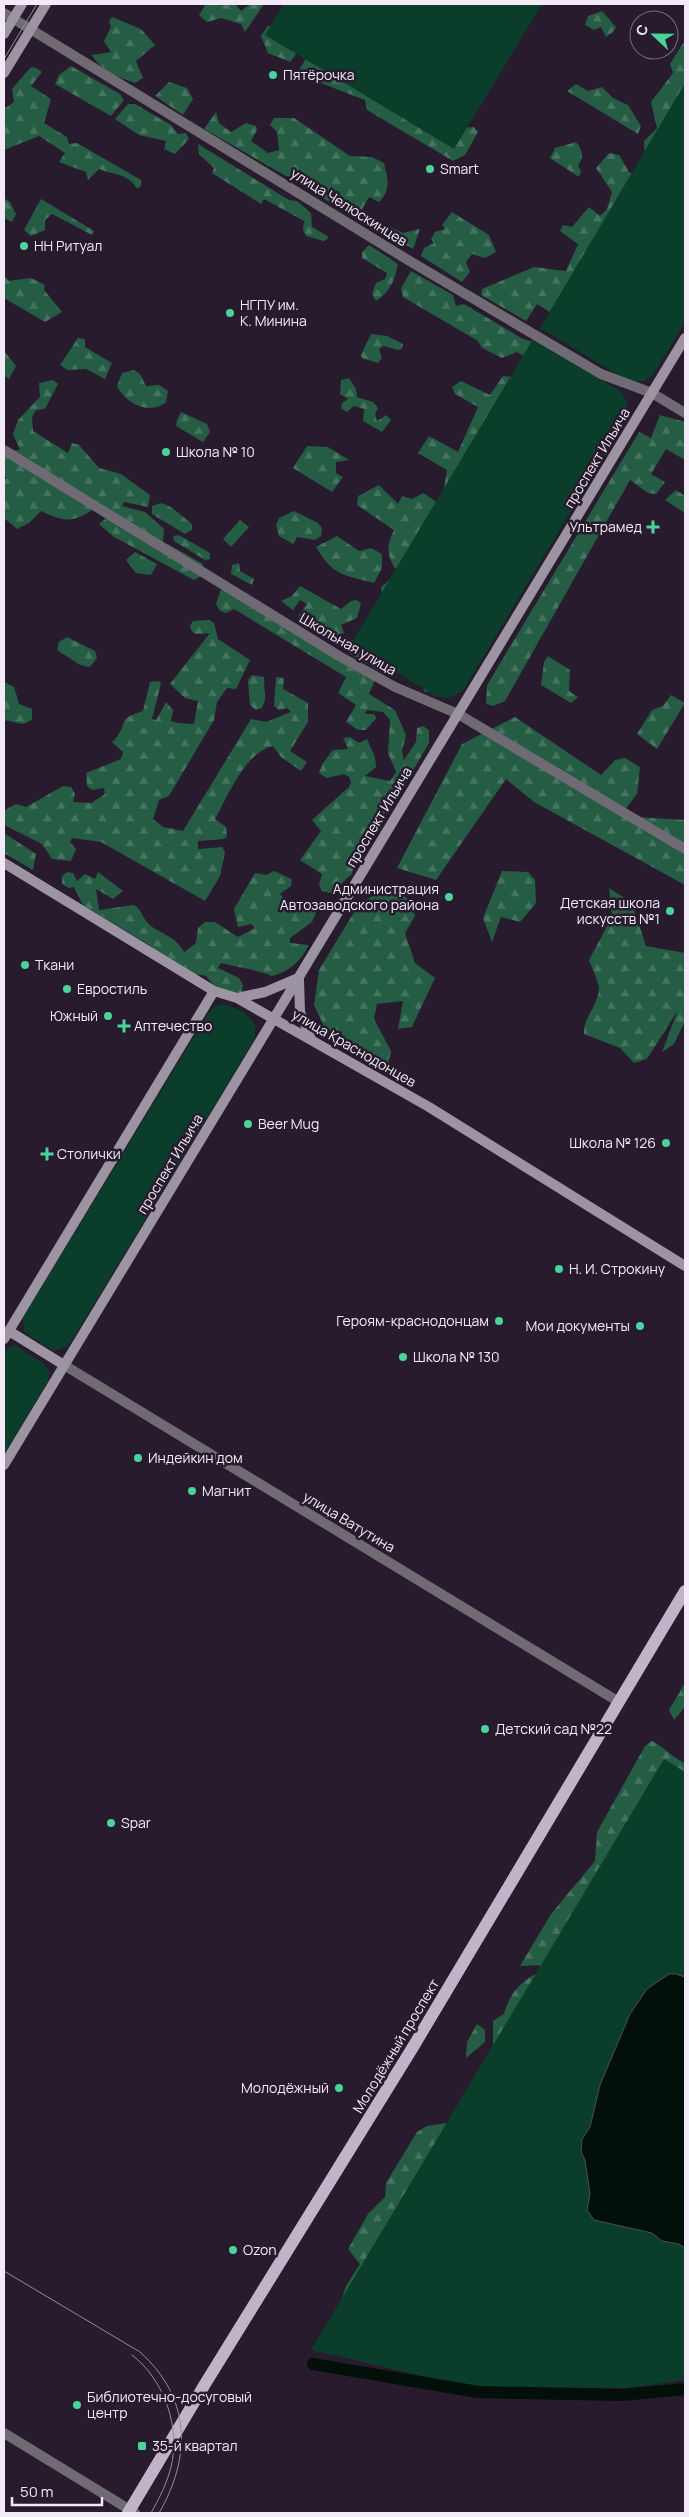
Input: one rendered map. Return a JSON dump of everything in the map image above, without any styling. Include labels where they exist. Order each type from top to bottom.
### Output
[{"type":"main road","name":"Молодёжный проспект","points":[[131,2512],[205,2384],[414,2047],[685,1591]]},
{"type":"street","points":[[4,34],[22,4]]},
{"type":"street","points":[[4,73],[46,4]]},
{"type":"street","name":"улица Челюскинцев","points":[[4,13],[413,263],[601,374],[652,393],[685,413]]},
{"type":"street","name":"проспект Ильича","points":[[4,1465],[685,338]]},
{"type":"street","name":"Школьная улица","points":[[4,450],[339,656],[394,687],[458,714],[685,849]]},
{"type":"street","name":"улица Краснодонцев","points":[[4,863],[214,991],[237,998],[274,1018],[445,1117],[685,1266]]},
{"type":"street","points":[[237,998],[265,992],[299,977],[300,1012],[312,1039]]},
{"type":"street","points":[[64,1365],[5,1334],[214,991]]},
{"type":"street","name":"улица Ватутина","points":[[64,1365],[619,1702]]},
{"type":"street","points":[[4,2434],[131,2512]]},
{"type":"green space","points":[[206,4],[235,4],[241,11],[250,4],[264,4],[245,32],[241,24],[221,18],[207,22],[199,15]]},
{"type":"green space","points":[[284,4],[542,4],[454,149],[265,35]]},
{"type":"green space","points":[[602,11],[616,27],[606,37],[601,27],[594,30],[585,25],[588,16]]},
{"type":"green space","points":[[112,17],[141,29],[155,45],[136,61],[143,78],[135,83],[105,69],[92,55],[111,52],[104,41],[111,27],[109,21]]},
{"type":"green space","points":[[268,26],[285,29],[302,46],[290,62],[268,53],[261,36]]},
{"type":"green space","points":[[685,40],[685,165],[645,159],[644,141],[657,128],[651,102],[673,73],[670,64],[672,60],[679,60],[679,50]]},
{"type":"green space","points":[[308,55],[461,128],[474,127],[478,132],[465,155],[453,161],[367,110],[365,100],[305,77],[299,70]]},
{"type":"green space","points":[[71,66],[120,94],[124,100],[111,116],[55,84],[59,75]]},
{"type":"green space","points":[[31,67],[42,72],[31,86],[51,99],[44,123],[67,137],[69,144],[77,143],[141,180],[141,186],[137,189],[125,177],[99,169],[88,180],[86,172],[59,162],[65,153],[39,136],[4,150],[4,109],[14,102],[12,89]]},
{"type":"green space","points":[[169,82],[187,88],[193,99],[183,115],[155,96]]},
{"type":"green space","points":[[685,83],[685,322],[653,375],[644,381],[628,381],[540,328]]},
{"type":"green space","points":[[576,84],[588,91],[602,87],[613,98],[628,105],[641,126],[638,134],[567,91]]},
{"type":"green space","points":[[128,104],[135,104],[171,125],[178,134],[186,133],[189,139],[175,154],[164,149],[166,141],[139,135],[115,119]]},
{"type":"green space","points":[[216,112],[219,123],[231,132],[246,123],[256,126],[257,130],[251,141],[268,153],[279,150],[277,132],[270,125],[274,118],[294,118],[350,156],[372,157],[384,163],[388,184],[383,198],[379,202],[369,197],[360,213],[403,233],[420,229],[413,249],[310,191],[302,178],[286,176],[204,129]]},
{"type":"green space","points":[[576,142],[582,154],[578,166],[581,171],[579,177],[550,158],[555,148]]},
{"type":"green space","points":[[198,144],[289,200],[297,201],[311,213],[312,227],[329,237],[324,241],[306,236],[303,230],[304,221],[264,199],[261,204],[212,173],[214,168],[199,154]]},
{"type":"green space","points":[[609,153],[619,155],[629,172],[641,178],[566,322],[537,304],[526,321],[481,295],[482,289],[534,267],[566,271],[578,244],[560,231],[563,225],[572,227],[589,207],[600,216],[607,209],[612,192],[596,168]]},
{"type":"green space","points":[[4,198],[10,202],[16,214],[12,222],[4,218]]},
{"type":"green space","points":[[41,199],[94,231],[92,235],[52,214],[45,220],[45,230],[31,236],[24,230]]},
{"type":"green space","points":[[452,212],[489,235],[496,252],[485,258],[472,254],[466,262],[470,272],[462,282],[421,256],[424,248],[434,243],[431,239],[435,232],[445,229],[442,225]]},
{"type":"green space","points":[[369,245],[398,264],[391,285],[385,294],[376,301],[372,294],[376,283],[385,279],[387,273],[362,258],[362,252]]},
{"type":"green space","points":[[411,271],[453,295],[456,306],[464,304],[523,339],[533,342],[436,692],[425,692],[421,685],[470,493],[444,488],[447,470],[418,453],[429,436],[458,452],[478,407],[455,394],[452,387],[461,381],[490,395],[503,376],[512,377],[525,357],[517,352],[502,358],[482,348],[478,341],[403,297],[401,288]]},
{"type":"green space","points":[[4,276],[9,281],[31,278],[45,285],[44,290],[62,312],[45,322],[4,298]]},
{"type":"green space","points":[[371,334],[387,336],[403,344],[402,349],[398,350],[384,346],[379,349],[382,358],[378,363],[362,358],[361,355]]},
{"type":"green space","points":[[78,338],[85,339],[85,347],[112,363],[105,379],[86,369],[67,370],[60,365]]},
{"type":"green space","points":[[533,339],[620,391],[627,404],[627,418],[464,689],[451,697],[435,696],[351,644]]},
{"type":"green space","points":[[4,351],[16,366],[9,379],[4,375]]},
{"type":"green space","points":[[134,370],[140,374],[146,386],[159,385],[168,391],[166,402],[160,406],[146,408],[138,406],[126,398],[117,386],[122,373]]},
{"type":"green space","points":[[349,378],[356,389],[357,397],[373,402],[378,408],[375,414],[377,421],[386,415],[391,420],[382,432],[363,421],[364,409],[354,406],[347,412],[341,408],[342,403],[348,399],[340,394],[341,380]]},
{"type":"green space","points":[[53,380],[58,384],[45,409],[36,410],[32,417],[33,431],[68,453],[72,443],[79,445],[99,468],[121,474],[150,495],[148,507],[124,502],[122,506],[145,512],[164,529],[163,544],[99,506],[77,518],[71,519],[58,518],[41,511],[29,523],[17,529],[4,518],[4,480],[7,478],[4,475],[5,451],[20,450],[13,434],[18,420],[40,397],[39,383]]},
{"type":"green space","points":[[181,412],[207,424],[210,432],[203,442],[176,426]]},
{"type":"green space","points":[[660,415],[685,422],[685,460],[666,449],[651,474],[665,482],[656,494],[648,493],[630,480],[505,701],[493,706],[486,704],[487,685],[639,432],[651,438]]},
{"type":"green space","points":[[307,446],[328,447],[349,460],[336,462],[336,473],[343,477],[332,492],[293,468]]},
{"type":"green space","points":[[379,485],[398,504],[402,496],[412,499],[423,493],[440,504],[397,668],[386,675],[347,652],[346,644],[352,640],[362,643],[383,605],[381,587],[398,573],[391,562],[388,552],[389,542],[394,530],[357,505],[358,496]]},
{"type":"green space","points":[[676,490],[685,496],[685,513],[665,500]]},
{"type":"green space","points":[[161,503],[171,507],[192,524],[192,530],[185,534],[152,514],[152,506]]},
{"type":"green space","points":[[294,511],[318,523],[322,528],[321,536],[315,540],[297,537],[293,544],[279,536],[276,525],[279,518]]},
{"type":"green space","points":[[105,519],[120,521],[163,548],[168,544],[203,564],[201,576],[194,580],[114,537],[99,524]]},
{"type":"green space","points":[[240,520],[249,527],[231,547],[223,539]]},
{"type":"green space","points":[[179,535],[210,553],[210,559],[205,560],[174,541],[173,536]]},
{"type":"green space","points":[[337,536],[359,551],[371,548],[382,554],[382,568],[374,583],[340,573],[322,557],[316,547]]},
{"type":"green space","points":[[135,552],[157,564],[151,575],[136,573],[126,560]]},
{"type":"green space","points":[[239,563],[240,571],[254,579],[252,585],[231,574],[232,565]]},
{"type":"green space","points":[[300,586],[341,609],[351,601],[357,600],[361,604],[357,618],[341,625],[344,633],[329,636],[318,633],[298,616],[307,604],[300,600],[293,610],[281,601],[292,596]]},
{"type":"green space","points":[[225,588],[376,678],[369,694],[395,710],[406,735],[402,751],[404,760],[416,742],[417,728],[423,726],[429,730],[429,743],[390,810],[385,812],[354,864],[352,874],[331,893],[322,891],[319,885],[322,874],[300,860],[321,831],[312,820],[349,787],[351,782],[349,777],[344,774],[327,778],[319,773],[323,763],[333,750],[348,749],[343,738],[350,737],[359,743],[367,739],[375,757],[376,767],[365,776],[390,781],[396,772],[388,753],[390,720],[383,712],[367,710],[365,714],[374,714],[376,718],[366,730],[358,730],[346,722],[356,705],[338,693],[346,677],[234,609],[226,613],[220,611],[216,604],[221,589]]},
{"type":"green space","points":[[209,620],[214,623],[218,639],[250,660],[236,689],[227,688],[217,702],[214,720],[169,796],[159,800],[153,819],[163,827],[183,831],[251,719],[266,722],[291,712],[287,708],[279,710],[274,706],[276,677],[284,678],[283,689],[308,703],[308,722],[290,751],[307,762],[301,771],[281,757],[273,746],[263,750],[254,757],[238,776],[215,819],[226,827],[227,836],[224,839],[198,841],[198,849],[222,847],[225,852],[220,876],[205,901],[101,842],[72,838],[70,842],[76,849],[71,861],[52,859],[42,844],[4,825],[5,810],[16,804],[26,807],[63,786],[71,787],[75,794],[73,802],[91,803],[105,794],[104,788],[92,790],[87,786],[86,773],[121,759],[123,752],[112,742],[118,736],[128,717],[143,711],[150,682],[159,681],[161,684],[152,719],[156,720],[166,702],[173,710],[171,721],[194,724],[198,701],[185,698],[170,684],[210,633],[196,634],[192,632],[190,626],[193,621]]},
{"type":"green space","points":[[67,637],[95,651],[97,658],[90,667],[80,665],[57,650],[59,642]]},
{"type":"green space","points":[[548,656],[570,670],[569,691],[578,697],[571,703],[541,685],[544,662]]},
{"type":"green space","points":[[252,675],[264,677],[265,700],[262,708],[256,710],[250,705],[248,680]]},
{"type":"green space","points":[[4,682],[14,687],[19,704],[32,709],[32,720],[23,724],[4,720]]},
{"type":"green space","points":[[671,695],[685,703],[657,749],[637,734],[652,710],[663,706]]},
{"type":"green space","points":[[515,717],[601,775],[615,760],[625,758],[640,767],[637,794],[620,816],[685,820],[685,885],[534,802],[506,779],[436,880],[397,868],[462,744]]},
{"type":"green space","points":[[4,833],[36,854],[33,870],[4,853]]},
{"type":"green space","points":[[274,871],[292,879],[291,886],[280,894],[290,907],[304,901],[318,909],[312,922],[290,938],[290,943],[309,945],[294,965],[272,976],[221,963],[218,968],[239,978],[243,985],[242,992],[221,990],[206,976],[195,974],[163,958],[151,946],[83,905],[74,887],[69,888],[62,884],[62,876],[67,872],[73,873],[77,881],[85,874],[95,879],[98,872],[123,891],[113,899],[96,889],[99,910],[134,905],[140,910],[150,925],[170,937],[184,952],[196,943],[198,928],[205,922],[215,922],[238,937],[255,928],[251,924],[238,927],[234,909],[255,873],[266,875]]},
{"type":"green space","points":[[502,871],[528,872],[535,880],[536,903],[520,922],[501,917],[492,942],[483,918]]},
{"type":"green space","points":[[387,888],[409,899],[415,916],[405,933],[415,963],[435,978],[412,1027],[398,1029],[403,1001],[377,1004],[374,1019],[391,1051],[387,1069],[327,1033],[314,1005],[319,970],[359,904]]},
{"type":"green space","points":[[609,888],[632,903],[646,946],[685,953],[685,1021],[674,1044],[662,1052],[678,1010],[647,1059],[634,1063],[620,1048],[584,1034],[584,1028],[596,1002],[599,990],[597,979],[589,960],[612,917]]},
{"type":"green space","points":[[223,1004],[248,1016],[255,1026],[254,1040],[72,1340],[66,1347],[54,1351],[24,1332],[23,1318],[209,1012],[216,1006]]},
{"type":"green space","points":[[15,1345],[43,1363],[50,1373],[48,1381],[4,1454],[4,1350]]},
{"type":"green space","points":[[685,1683],[685,1707],[674,1720],[669,1710]]},
{"type":"green space","points":[[652,1741],[685,1763],[685,1778],[493,2048],[493,2021],[504,2014],[516,1989],[538,1973],[540,1965],[520,1966],[551,1914],[595,1861],[597,1832],[645,1746]]},
{"type":"green space","points":[[664,1759],[685,1772],[685,2380],[626,2388],[484,2387],[427,2377],[311,2350]]},
{"type":"green space","points":[[477,2024],[485,2030],[485,2042],[466,2058],[467,2042]]},
{"type":"green space","points":[[446,2123],[452,2132],[330,2335],[346,2286],[360,2264],[348,2249],[368,2214],[385,2197],[386,2183],[417,2132],[427,2126]]},
{"type":"shaded area","points":[[669,1974],[685,1977],[685,2248],[679,2244],[662,2241],[652,2233],[594,2220],[587,2210],[590,2194],[585,2160],[581,2152],[582,2139],[590,2127],[600,2085],[630,2014],[647,1989]]},
{"type":"waterway","points":[[313,2364],[478,2392],[622,2395],[685,2389]]},
{"type":"tram line","points":[[4,59],[37,4]]},
{"type":"tram line","points":[[4,2271],[140,2352],[157,2370],[169,2389],[177,2408],[181,2428],[181,2449],[177,2470],[170,2492],[159,2513]]},
{"type":"tram line","points":[[132,2355],[153,2377],[161,2391],[167,2405],[174,2436],[174,2452],[171,2467],[151,2513]]},
{"type":"place","name":"Пятёрочка","points":[[273,75]]},
{"type":"place","name":"Smart","points":[[430,169]]},
{"type":"place","name":"НН Ритуал","points":[[24,246]]},
{"type":"place","name":"НГПУ им. К. Минина","points":[[230,313]]},
{"type":"place","name":"Школа № 10","points":[[166,452]]},
{"type":"place","name":"Ультрамед","points":[[653,527]]},
{"type":"place","name":"Администрация Автозаводского района","points":[[449,897]]},
{"type":"place","name":"Детская школа искусств №1","points":[[670,911]]},
{"type":"place","name":"Ткани","points":[[25,965]]},
{"type":"place","name":"Евростиль","points":[[67,989]]},
{"type":"place","name":"Южный","points":[[108,1016]]},
{"type":"place","name":"Аптечество","points":[[124,1026]]},
{"type":"place","name":"Beer Mug","points":[[248,1124]]},
{"type":"place","name":"Школа № 126","points":[[666,1143]]},
{"type":"place","name":"Столички","points":[[47,1154]]},
{"type":"place","name":"Н. И. Строкину","points":[[559,1269]]},
{"type":"place","name":"Героям-краснодонцам","points":[[499,1321]]},
{"type":"place","name":"Мои документы","points":[[640,1326]]},
{"type":"place","name":"Школа № 130","points":[[403,1357]]},
{"type":"place","name":"Индейкин дом","points":[[138,1458]]},
{"type":"place","name":"Магнит","points":[[192,1491]]},
{"type":"place","name":"Детский сад №22","points":[[485,1729]]},
{"type":"place","name":"Spar","points":[[111,1823]]},
{"type":"place","name":"Молодёжный","points":[[339,2088]]},
{"type":"place","name":"Ozon","points":[[233,2250]]},
{"type":"place","name":"Библиотечно-досуговый центр","points":[[77,2405]]},
{"type":"place","name":"35-й квартал","points":[[142,2446]]}]
